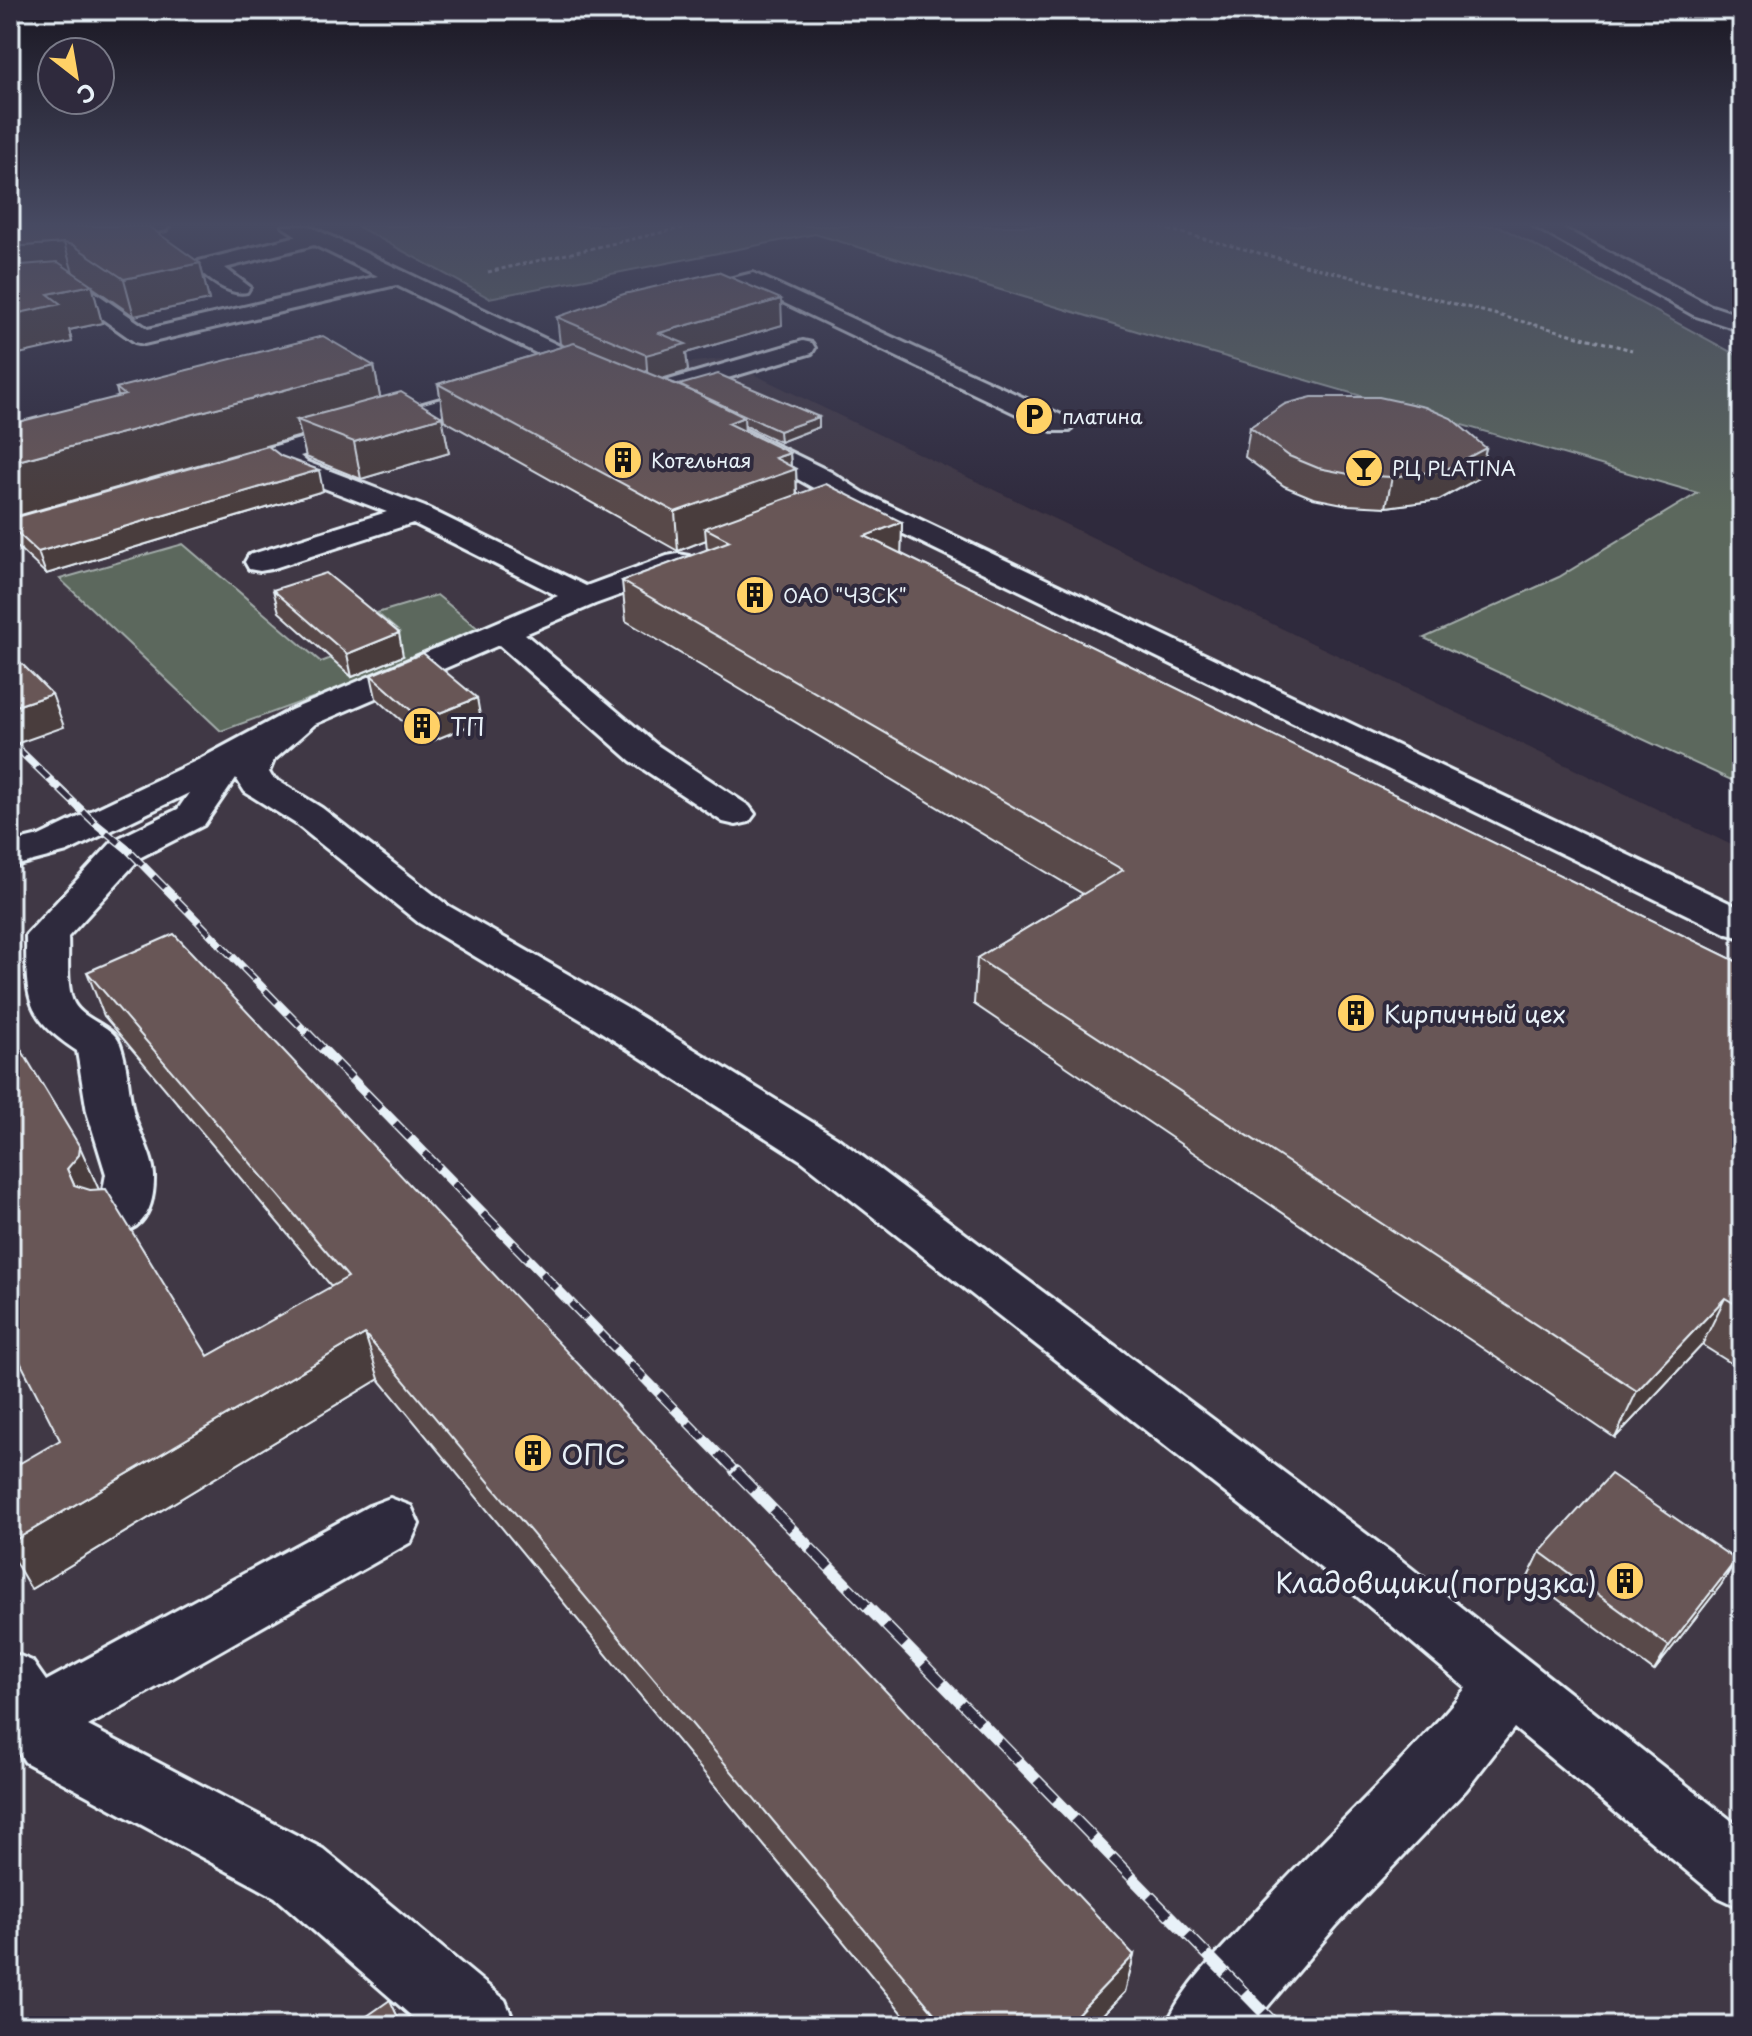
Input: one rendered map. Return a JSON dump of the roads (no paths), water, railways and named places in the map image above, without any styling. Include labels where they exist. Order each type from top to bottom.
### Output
[{"type":"street","points":[[121,321],[144,337],[222,321]]},
{"type":"street","points":[[487,321],[580,367],[676,406]]},
{"type":"street","points":[[840,321],[1061,425]]},
{"type":"street","points":[[518,336],[562,325]]},
{"type":"street","points":[[647,394],[803,348]]},
{"type":"street","points":[[551,376],[580,367]]},
{"type":"street","points":[[190,479],[521,384]]},
{"type":"street","points":[[718,424],[821,478],[839,504],[1742,925]]},
{"type":"street","points":[[279,453],[297,468],[415,513],[584,597]]},
{"type":"street","points":[[260,562],[415,513]]},
{"type":"street","points":[[10,855],[53,844],[233,756],[303,717],[584,597],[704,554]]},
{"type":"street","points":[[503,632],[644,753],[736,814]]},
{"type":"street","points":[[303,717],[257,755],[251,772],[258,784],[309,816],[433,914],[611,1018],[819,1149],[1380,1579],[1742,1873]]},
{"type":"street","points":[[114,1216],[124,1211],[130,1174],[110,1112],[98,1044],[66,1025],[52,1009],[48,990],[47,935],[127,849],[191,817],[233,756]]},
{"type":"street","points":[[390,1524],[23,1702],[48,1740],[299,1873],[479,2026]]},
{"type":"street","points":[[1203,2026],[1311,1901],[1443,1767],[1509,1684]]},
{"type":"railway","points":[[14,745],[95,823],[127,849],[309,1035]]},
{"type":"railway","points":[[307,1033],[737,1473]]},
{"type":"railway","points":[[735,1471],[1277,2026]]},
{"type":"place","name":"платина","points":[[1034,416]]},
{"type":"place","name":"Котельная","points":[[623,460]]},
{"type":"place","name":"РЦ PLATINA","points":[[1364,468]]},
{"type":"place","name":"ОАО \"ЧЗСК\"","points":[[755,595]]},
{"type":"place","name":"ТП","points":[[422,726]]},
{"type":"place","name":"Кирпичный цех","points":[[1356,1013]]},
{"type":"place","name":"ОПС","points":[[533,1453]]},
{"type":"place","name":"Кладовщики(погрузка)","points":[[1625,1581]]}]
